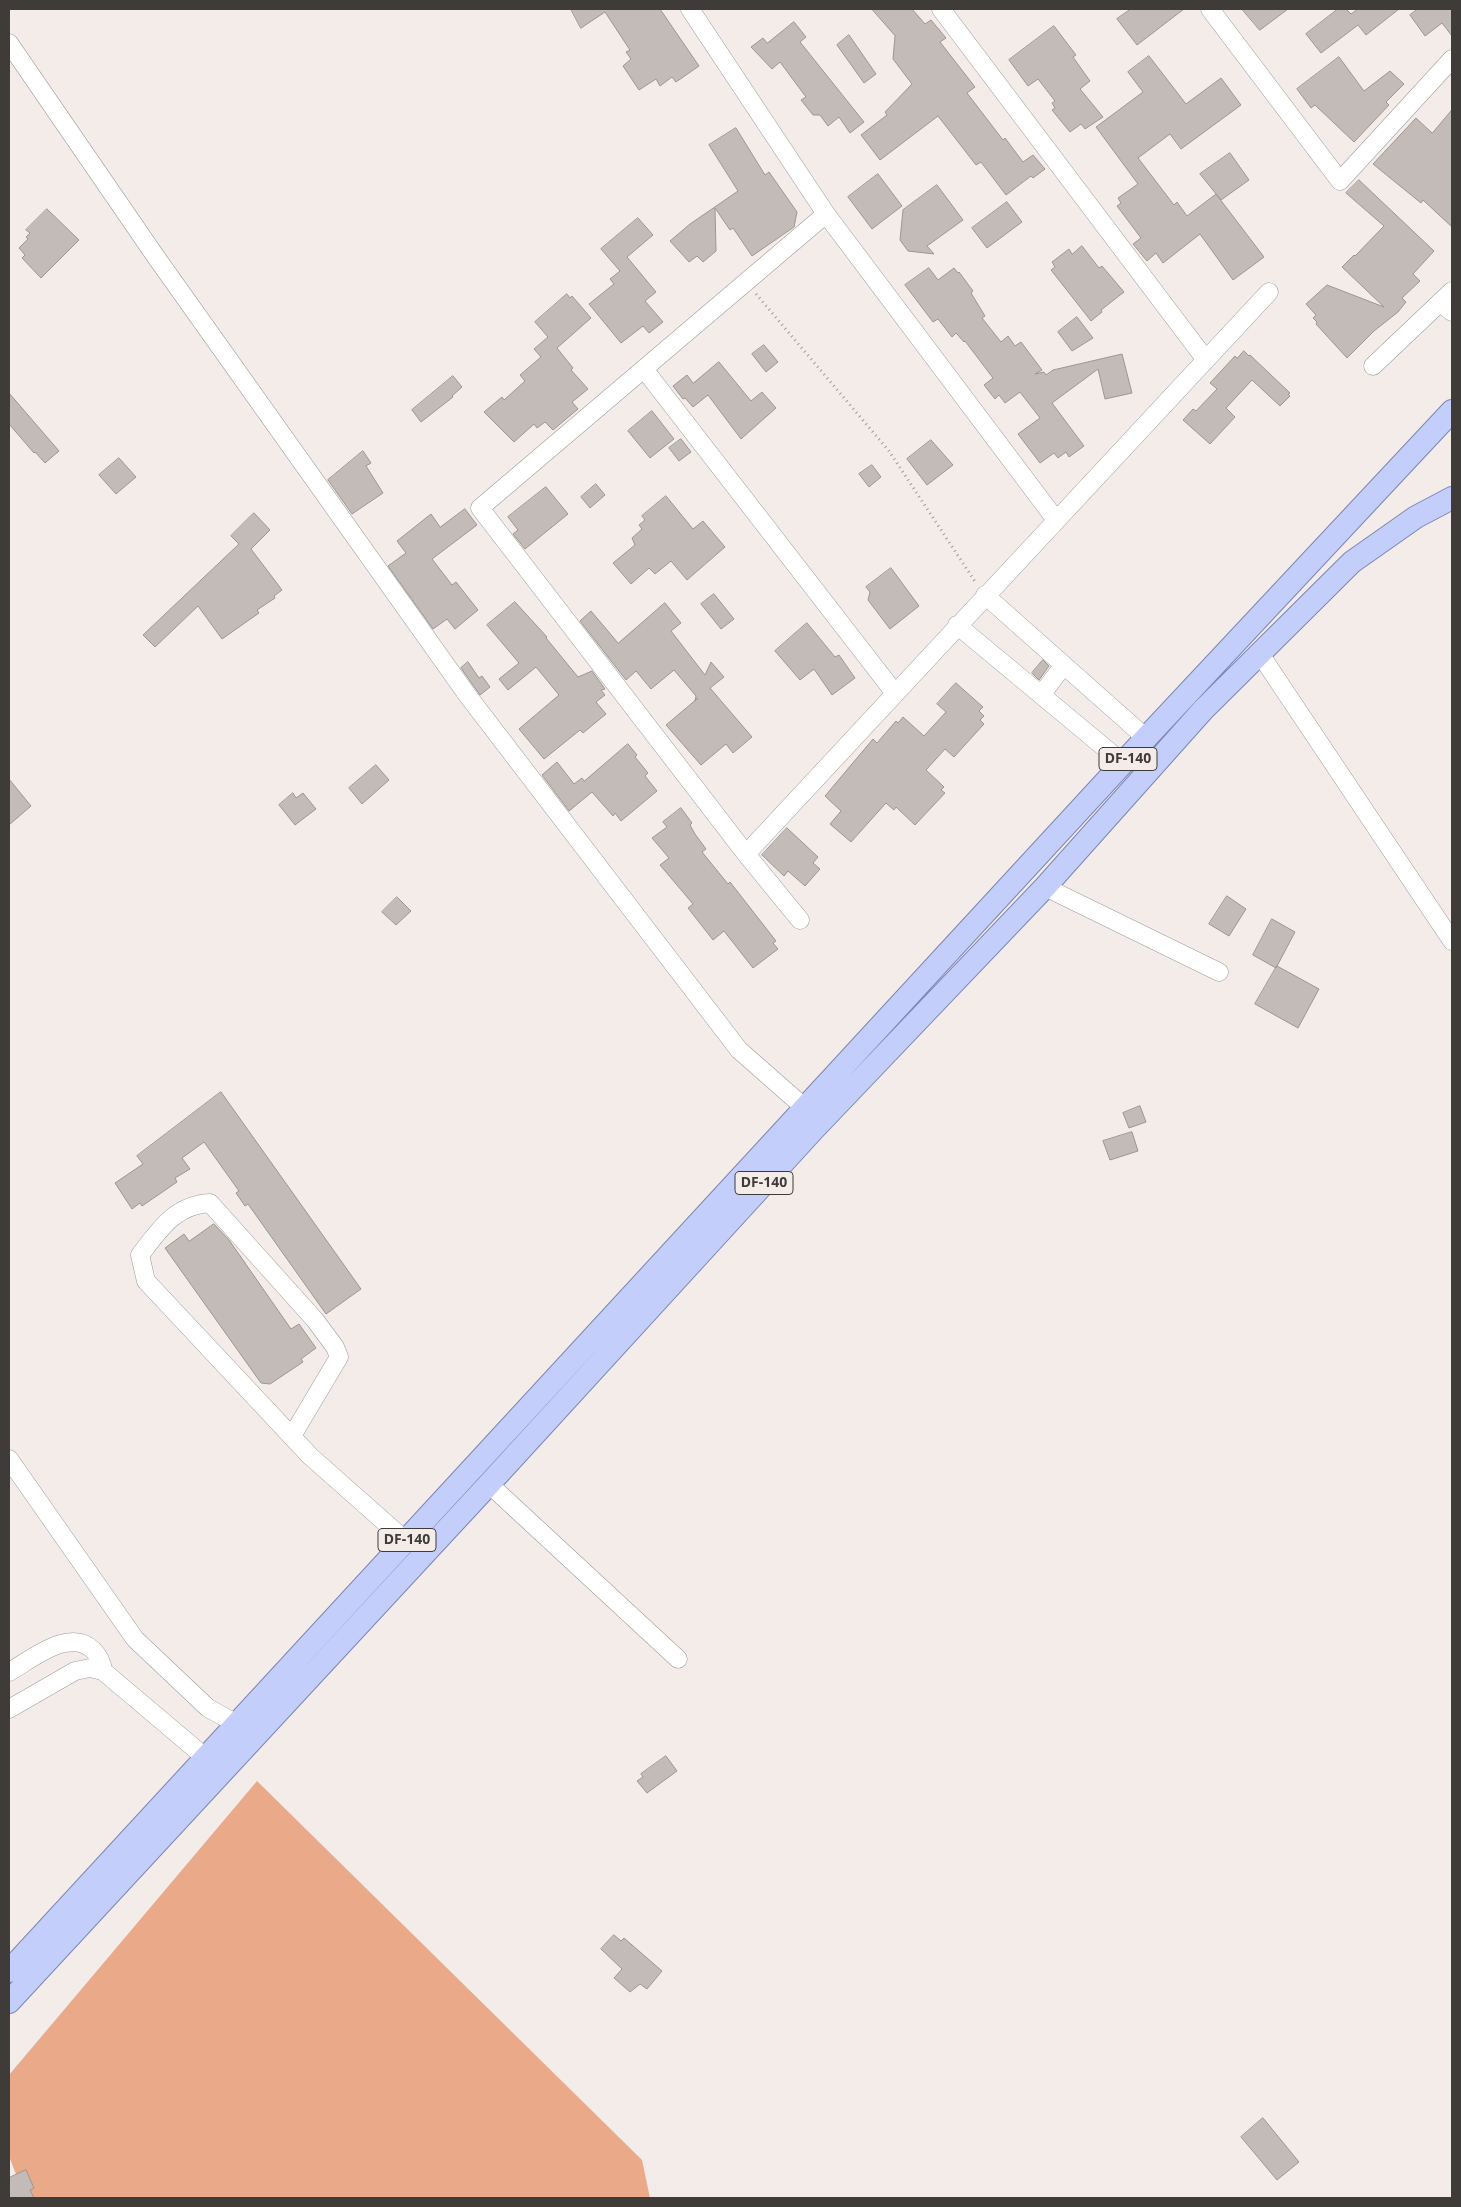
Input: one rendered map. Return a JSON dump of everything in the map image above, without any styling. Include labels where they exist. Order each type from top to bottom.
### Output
[{"type":"main road","name":"DF-140","points":[[9,1971],[1146,738],[1452,411]]},
{"type":"main road","name":"DF-140","points":[[9,2002],[814,1129],[1045,886],[1203,710],[1352,562],[1416,517],[1452,498]]},
{"type":"street","points":[[690,9],[826,214],[1056,520]]},
{"type":"street","points":[[941,9],[1206,360]]},
{"type":"street","points":[[1210,9],[1340,181],[1452,59]]},
{"type":"street","points":[[9,43],[156,258],[468,696],[739,1050],[805,1108]]},
{"type":"street","points":[[800,920],[746,854],[480,508],[826,214]]},
{"type":"street","points":[[746,854],[894,692],[1268,292]]},
{"type":"street","points":[[1373,366],[1448,302]]},
{"type":"street","points":[[644,369],[894,692]]},
{"type":"street","points":[[985,596],[1146,738]]},
{"type":"street","points":[[957,625],[1123,764]]},
{"type":"street","points":[[1260,654],[1452,941]]},
{"type":"street","points":[[1041,695],[1064,665]]},
{"type":"street","points":[[1045,886],[1219,972]]},
{"type":"street","points":[[292,1436],[339,1357],[335,1347],[315,1320],[210,1203],[195,1204],[166,1220],[140,1255],[146,1281],[310,1456],[406,1541]]},
{"type":"street","points":[[9,1459],[135,1639],[208,1708],[236,1724]]},
{"type":"street","points":[[488,1484],[678,1659]]},
{"type":"street","points":[[9,1672],[56,1645],[72,1642],[87,1645],[98,1655],[103,1671]]},
{"type":"street","points":[[9,1708],[75,1671],[90,1668],[103,1671],[206,1758]]},
{"type":"path","points":[[746,282],[890,451],[985,596]]},
{"type":"shaded area","points":[[257,1781],[642,2160],[650,2198],[25,2198],[9,2156],[9,2075]]},
{"type":"building","points":[[571,9],[660,9],[699,66],[676,82],[672,77],[660,86],[656,79],[639,90],[623,66],[631,59],[626,52],[630,50],[605,12],[581,28]]},
{"type":"building","points":[[872,9],[912,9],[925,24],[931,20],[946,38],[940,42],[975,87],[967,93],[1003,140],[1005,138],[1023,162],[1033,155],[1045,169],[1033,178],[1031,176],[1006,195],[981,162],[976,165],[938,116],[880,160],[861,135],[887,115],[885,112],[912,84],[893,59],[895,36]]},
{"type":"building","points":[[1131,9],[1184,9],[1137,45],[1117,19]]},
{"type":"building","points":[[1242,9],[1288,9],[1260,30]]},
{"type":"building","points":[[1338,9],[1346,9],[1351,14],[1358,9],[1399,9],[1366,35],[1358,25],[1321,53],[1306,34]]},
{"type":"building","points":[[1418,9],[1452,9],[1452,36],[1442,23],[1425,36],[1410,15]]},
{"type":"building","points":[[794,22],[806,37],[800,42],[864,122],[850,133],[839,117],[828,126],[820,115],[813,115],[801,100],[806,97],[780,62],[772,69],[751,47],[763,38],[767,43]]},
{"type":"building","points":[[1054,26],[1076,55],[1073,57],[1090,81],[1080,89],[1103,117],[1085,129],[1081,124],[1070,132],[1052,110],[1055,108],[1052,103],[1055,101],[1038,79],[1028,86],[1009,60]]},
{"type":"building","points":[[849,35],[876,74],[864,83],[837,45]]},
{"type":"building","points":[[1149,56],[1186,104],[1221,78],[1241,105],[1181,149],[1170,134],[1138,158],[1174,205],[1177,202],[1187,216],[1216,194],[1264,257],[1233,280],[1200,234],[1163,263],[1156,253],[1147,261],[1133,244],[1141,238],[1117,206],[1121,203],[1118,198],[1138,184],[1096,127],[1143,92],[1128,72]]},
{"type":"building","points":[[1339,57],[1364,91],[1390,71],[1404,84],[1386,102],[1389,105],[1354,142],[1315,105],[1311,108],[1297,89]]},
{"type":"building","points":[[1452,110],[1452,227],[1423,200],[1421,203],[1373,164],[1416,118],[1432,133]]},
{"type":"building","points":[[736,128],[765,175],[769,172],[797,212],[794,227],[752,256],[733,228],[730,230],[715,208],[716,251],[703,262],[697,256],[689,262],[670,241],[690,224],[738,191],[709,145]]},
{"type":"building","points":[[1230,153],[1249,180],[1221,200],[1200,174]]},
{"type":"building","points":[[878,174],[902,206],[872,229],[848,197]]},
{"type":"building","points":[[1359,180],[1434,251],[1413,274],[1420,281],[1402,298],[1406,302],[1398,312],[1374,331],[1347,358],[1316,324],[1317,322],[1313,318],[1316,315],[1306,304],[1327,285],[1384,307],[1342,267],[1384,226],[1346,193]]},
{"type":"building","points":[[937,185],[963,220],[927,246],[934,254],[908,251],[900,240],[903,210]]},
{"type":"building","points":[[1007,202],[1022,222],[987,248],[972,228]]},
{"type":"building","points":[[47,209],[79,240],[41,278],[22,258],[25,255],[19,248],[28,239],[26,237],[30,233],[26,230]]},
{"type":"building","points":[[638,218],[653,235],[627,257],[656,292],[645,301],[663,322],[649,333],[643,326],[621,343],[589,304],[614,284],[610,279],[620,271],[601,249]]},
{"type":"building","points":[[1082,246],[1099,268],[1102,266],[1124,292],[1101,310],[1102,312],[1091,321],[1051,270],[1055,267],[1052,262],[1069,249],[1072,254]]},
{"type":"building","points":[[929,268],[938,280],[954,268],[959,272],[973,291],[971,293],[985,316],[982,318],[1001,342],[1008,336],[1015,346],[1021,342],[1042,370],[1035,374],[1044,372],[1046,375],[1053,370],[1122,354],[1132,393],[1105,399],[1098,369],[1052,403],[1084,446],[1069,457],[1066,452],[1058,458],[1054,453],[1040,463],[1018,434],[1040,418],[1020,392],[1005,403],[999,395],[995,399],[984,385],[993,378],[965,341],[956,333],[952,337],[938,319],[933,322],[905,285]]},
{"type":"building","points":[[567,294],[570,298],[572,296],[591,318],[557,348],[573,368],[571,370],[588,389],[572,402],[578,409],[553,430],[545,422],[537,428],[534,424],[514,442],[484,412],[502,397],[504,400],[525,381],[520,375],[541,357],[534,349],[548,337],[535,322]]},
{"type":"building","points":[[1077,317],[1093,338],[1072,351],[1058,332]]},
{"type":"building","points":[[764,345],[778,362],[766,372],[752,354]]},
{"type":"building","points":[[1244,351],[1290,393],[1288,394],[1290,396],[1280,406],[1252,380],[1226,408],[1235,417],[1210,444],[1183,420],[1193,409],[1196,411],[1217,389],[1210,383],[1235,356],[1237,358]]},
{"type":"building","points":[[719,362],[751,401],[762,392],[776,408],[741,439],[708,395],[693,407],[685,398],[683,399],[673,386],[687,375],[693,383]]},
{"type":"building","points":[[453,376],[462,387],[453,397],[421,422],[412,410]]},
{"type":"building","points":[[9,393],[59,451],[45,463],[9,424]]},
{"type":"building","points":[[652,411],[674,439],[650,458],[628,431]]},
{"type":"building","points":[[681,439],[691,452],[679,461],[669,448]]},
{"type":"building","points":[[931,440],[953,465],[927,485],[907,459]]},
{"type":"building","points":[[363,451],[371,463],[366,466],[383,493],[352,514],[328,480]]},
{"type":"building","points":[[119,458],[136,477],[116,494],[99,475]]},
{"type":"building","points":[[872,465],[881,477],[869,487],[859,474]]},
{"type":"building","points":[[596,484],[605,495],[590,508],[581,497]]},
{"type":"building","points":[[546,487],[568,514],[525,549],[513,534],[518,530],[508,517]]},
{"type":"building","points":[[666,496],[693,529],[703,521],[725,547],[687,580],[671,561],[655,574],[649,568],[631,584],[613,563],[635,545],[632,538],[642,529],[639,525],[645,520],[642,516]]},
{"type":"building","points":[[465,509],[477,525],[432,559],[452,585],[456,582],[478,610],[455,629],[447,619],[433,629],[388,566],[406,553],[397,541],[431,514],[440,527]]},
{"type":"building","points":[[254,513],[270,530],[251,549],[282,590],[274,596],[275,598],[257,610],[259,613],[222,639],[198,606],[155,647],[143,635],[239,544],[231,536]]},
{"type":"building","points":[[891,568],[919,606],[890,629],[868,600],[870,592],[866,587]]},
{"type":"building","points":[[714,594],[734,619],[721,629],[701,604]]},
{"type":"building","points":[[515,602],[547,637],[578,677],[592,671],[605,689],[601,690],[605,695],[596,702],[606,714],[583,733],[580,730],[544,759],[519,729],[559,695],[536,667],[508,690],[499,679],[519,663],[487,625]]},
{"type":"building","points":[[665,603],[681,623],[671,631],[705,675],[711,662],[724,677],[710,688],[752,737],[733,753],[726,744],[701,765],[666,725],[695,700],[696,696],[674,670],[651,689],[636,671],[626,680],[580,621],[591,611],[618,643]]},
{"type":"building","points":[[807,623],[835,657],[839,655],[855,678],[832,695],[814,669],[800,680],[775,651]]},
{"type":"building","points":[[1043,660],[1049,666],[1039,680],[1032,673]]},
{"type":"building","points":[[468,662],[479,678],[482,676],[490,687],[480,695],[461,668]]},
{"type":"building","points":[[956,683],[983,707],[979,711],[984,716],[980,720],[984,724],[954,757],[945,749],[926,770],[944,787],[941,790],[945,793],[915,825],[896,807],[894,810],[886,803],[851,842],[830,824],[841,811],[825,796],[873,739],[877,743],[896,721],[898,723],[903,717],[924,736],[946,712],[937,704]]},
{"type":"building","points":[[628,744],[637,755],[635,757],[648,773],[645,776],[657,791],[621,821],[615,813],[613,816],[592,792],[569,811],[542,775],[557,762],[574,784],[582,778],[584,781]]},
{"type":"building","points":[[376,765],[389,780],[362,804],[349,788]]},
{"type":"building","points":[[9,779],[31,806],[9,825]]},
{"type":"building","points":[[293,793],[296,798],[303,793],[316,809],[295,825],[279,805]]},
{"type":"building","points":[[681,808],[692,823],[690,825],[695,834],[706,849],[702,852],[728,884],[730,882],[776,941],[773,943],[778,949],[753,968],[724,931],[713,940],[688,908],[693,904],[660,865],[669,858],[652,838],[667,827],[663,822]]},
{"type":"building","points":[[787,828],[818,857],[813,863],[820,869],[805,886],[788,871],[784,876],[762,855]]},
{"type":"building","points":[[1227,896],[1246,909],[1229,936],[1209,924]]},
{"type":"building","points":[[397,897],[411,911],[396,925],[382,912]]},
{"type":"building","points":[[1272,919],[1295,932],[1276,968],[1253,955]]},
{"type":"building","points":[[1277,966],[1319,989],[1298,1028],[1255,1004]]},
{"type":"building","points":[[221,1092],[361,1289],[326,1314],[248,1204],[245,1206],[236,1193],[239,1191],[204,1142],[182,1158],[190,1169],[175,1178],[177,1182],[142,1206],[140,1203],[132,1209],[115,1183],[143,1164],[137,1156]]},
{"type":"building","points":[[1140,1106],[1146,1122],[1129,1128],[1123,1113]]},
{"type":"building","points":[[1132,1132],[1138,1151],[1110,1160],[1103,1141]]},
{"type":"building","points":[[214,1224],[229,1240],[291,1329],[299,1324],[316,1348],[301,1359],[303,1362],[270,1384],[261,1383],[165,1248],[184,1234],[189,1241]]},
{"type":"building","points":[[666,1756],[677,1771],[647,1793],[637,1781],[643,1777],[641,1774]]},
{"type":"building","points":[[614,1935],[621,1941],[624,1938],[662,1971],[647,1989],[640,1984],[630,1992],[614,1978],[622,1969],[601,1949]]},
{"type":"building","points":[[1263,2118],[1299,2162],[1277,2180],[1241,2137]]},
{"type":"building","points":[[26,2170],[34,2188],[30,2190],[34,2198],[9,2198],[9,2178]]}]
